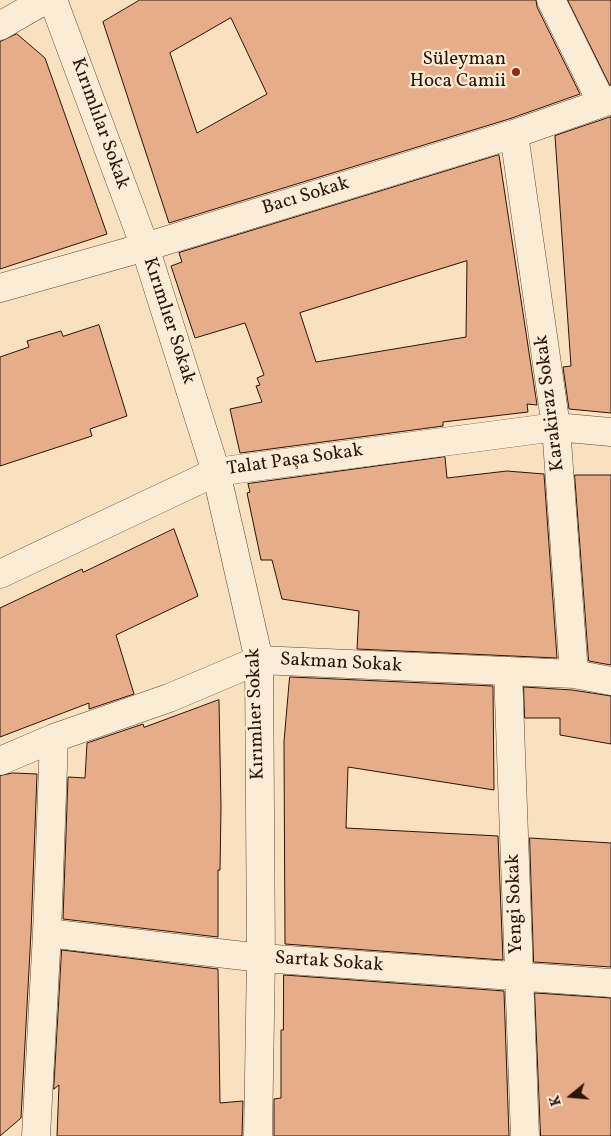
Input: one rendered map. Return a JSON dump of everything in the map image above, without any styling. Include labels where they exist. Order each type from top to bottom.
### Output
[{"type":"street","points":[[0,26],[46,0]]},
{"type":"street","name":"Kırımlılar Sokak","points":[[52,0],[144,247]]},
{"type":"street","points":[[551,0],[606,102]]},
{"type":"street","name":"Bacı Sokak","points":[[0,288],[144,247],[514,134],[606,102]]},
{"type":"street","name":"Karakiraz Sokak","points":[[514,134],[556,426],[574,674]]},
{"type":"street","name":"Kırımlıer Sokak","points":[[144,247],[216,472],[259,660],[261,958],[258,1136]]},
{"type":"street","name":"Talat Paşa Sokak","points":[[0,574],[216,472],[556,426],[611,432]]},
{"type":"street","name":"Sakman Sokak","points":[[0,761],[54,738],[169,698],[259,660],[574,674],[611,681]]},
{"type":"street","name":"Yengi Sokak","points":[[508,671],[525,1136]]},
{"type":"street","points":[[36,1136],[47,933],[54,738]]},
{"type":"street","name":"Sartak Sokak","points":[[47,933],[261,958],[611,983]]},
{"type":"building","points":[[140,0],[536,0],[537,7],[580,94],[509,119],[169,223],[103,22]],"holes":[[[231,18],[267,94],[197,133],[170,53]]]},
{"type":"building","points":[[568,0],[611,0],[611,85],[610,85]]},
{"type":"building","points":[[17,34],[45,58],[107,234],[0,269],[0,42]]},
{"type":"building","points":[[611,117],[611,413],[569,409],[563,367],[571,366],[555,136]]},
{"type":"building","points":[[499,155],[537,405],[527,404],[528,412],[443,422],[443,426],[240,453],[230,409],[262,402],[256,386],[260,385],[257,378],[264,375],[245,323],[195,338],[171,266],[182,262],[179,253]],"holes":[[[467,261],[466,337],[316,362],[300,313]]]},
{"type":"building","points":[[99,325],[127,416],[90,429],[92,436],[0,466],[0,357],[29,347],[27,341],[61,331],[63,336]]},
{"type":"building","points":[[445,457],[447,478],[507,471],[544,474],[557,658],[357,649],[359,611],[282,599],[272,560],[261,560],[247,493],[250,492],[248,484]]},
{"type":"building","points":[[575,475],[611,475],[611,665],[589,661]]},
{"type":"building","points":[[174,529],[198,596],[116,635],[134,694],[89,709],[89,703],[0,737],[0,608],[82,569],[83,572]]},
{"type":"building","points":[[290,677],[493,686],[494,790],[348,767],[346,828],[498,836],[503,960],[285,944],[284,742]]},
{"type":"building","points":[[524,687],[572,690],[611,696],[611,744],[560,735],[560,718],[525,718]]},
{"type":"building","points":[[219,700],[221,807],[220,870],[218,870],[218,937],[63,919],[68,777],[85,778],[87,743],[143,724],[144,727]]},
{"type":"building","points":[[13,773],[37,774],[21,1118],[0,1136],[0,776]]},
{"type":"building","points":[[530,838],[611,843],[611,967],[534,962]]},
{"type":"building","points":[[62,950],[218,969],[220,1103],[243,1101],[242,1136],[57,1136],[59,1085],[54,1089]]},
{"type":"building","points":[[284,975],[504,991],[509,1136],[274,1136],[274,1099],[281,1098],[281,1030],[283,1030]]},
{"type":"building","points":[[535,993],[611,998],[611,1136],[541,1136]]},
{"type":"place","name":"Süleyman Hoca Camii","points":[[516,72]]}]
